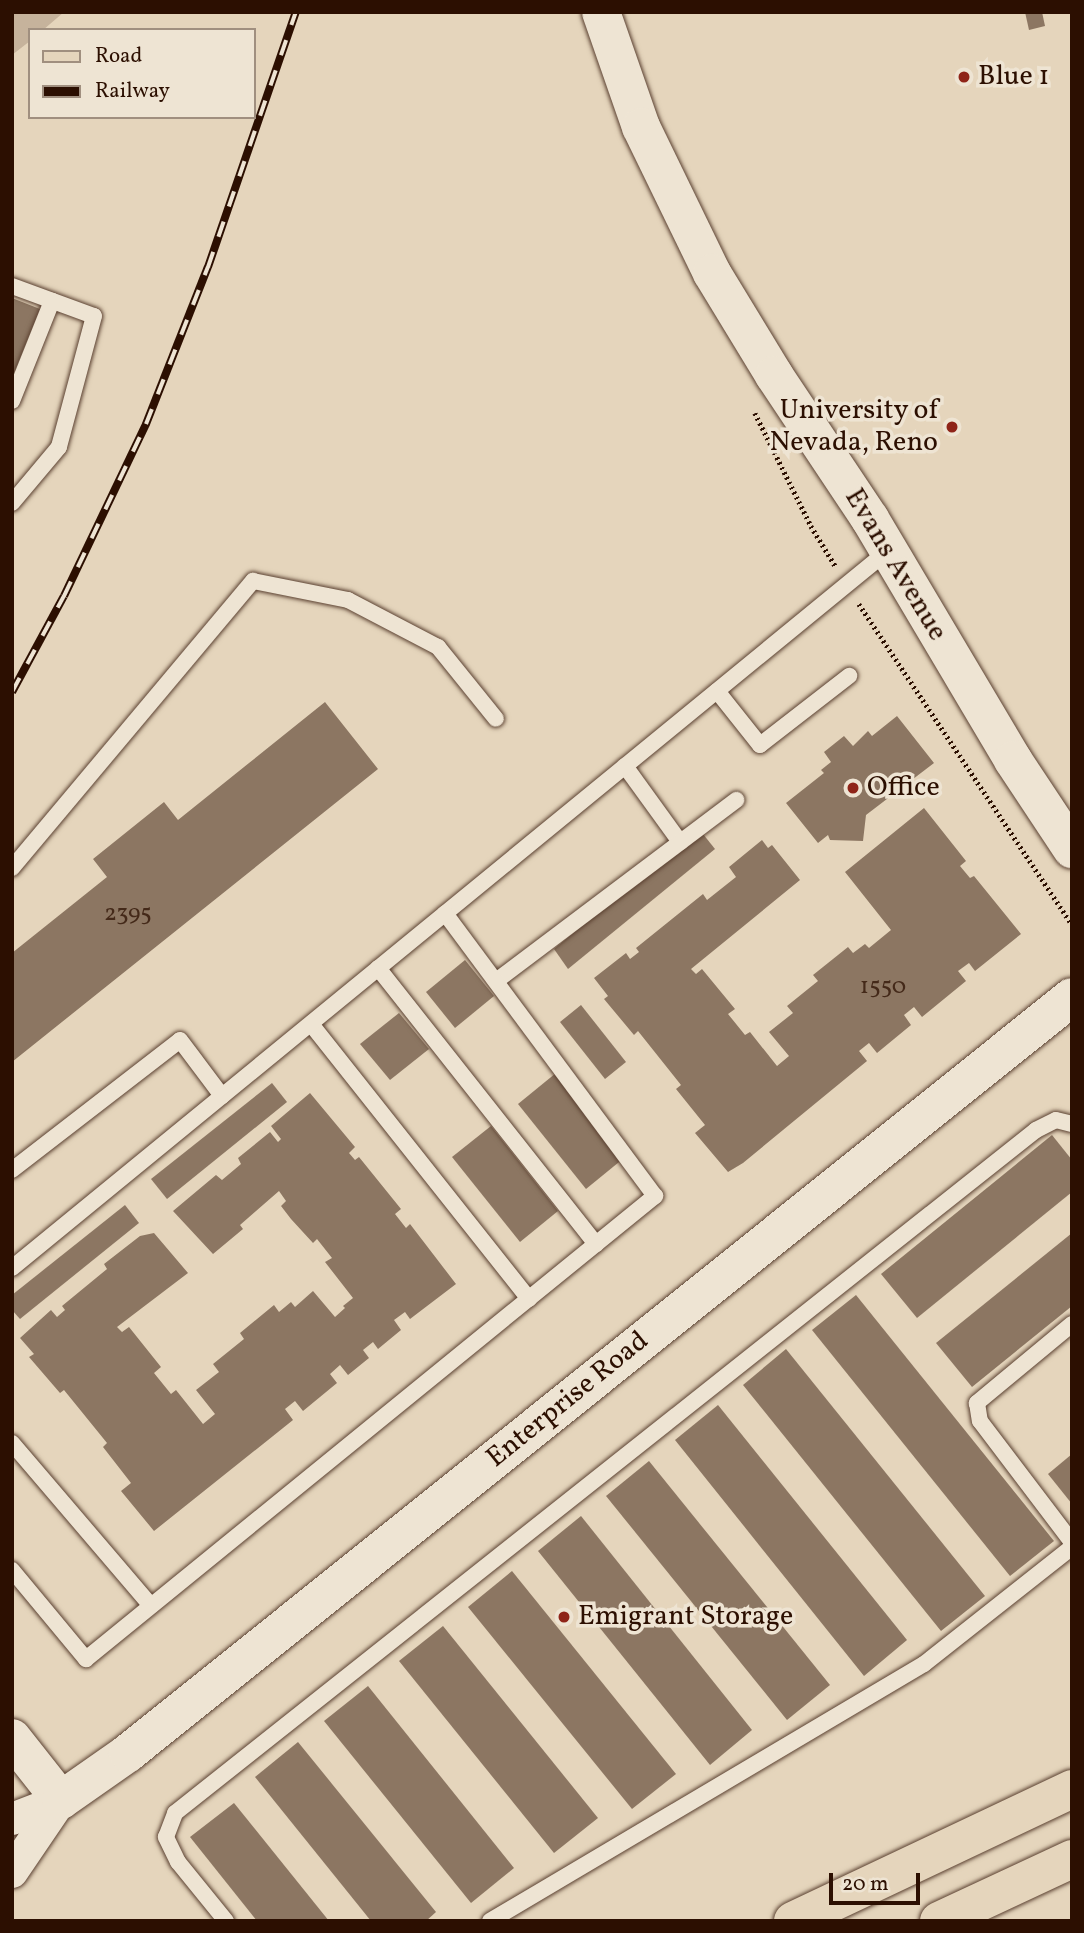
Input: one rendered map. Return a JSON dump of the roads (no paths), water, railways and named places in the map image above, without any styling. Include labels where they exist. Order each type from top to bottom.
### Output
[{"type":"main road","points":[[793,1921],[1072,1789]]},
{"type":"main road","points":[[939,1921],[1072,1859]]},
{"type":"street","name":"Evans Avenue","points":[[601,12],[641,127],[712,273],[774,375],[889,550],[1013,760],[1072,849]]},
{"type":"street","name":"Enterprise Road","points":[[12,1819],[61,1800],[128,1753],[1072,996]]},
{"type":"street","points":[[12,1738],[61,1800]]},
{"type":"street","name":"Enterprise Road","points":[[12,1872],[61,1800]]},
{"type":"lane","points":[[12,286],[94,316],[58,447],[12,503]]},
{"type":"lane","points":[[12,401],[52,301]]},
{"type":"lane","points":[[12,1268],[889,550]]},
{"type":"lane","points":[[12,867],[253,581],[348,600],[438,647],[496,719]]},
{"type":"lane","points":[[718,691],[760,745],[849,676]]},
{"type":"lane","points":[[625,766],[681,842]]},
{"type":"lane","points":[[496,981],[736,800]]},
{"type":"lane","points":[[12,1570],[86,1659],[655,1196],[445,913]]},
{"type":"lane","points":[[378,968],[596,1244]]},
{"type":"lane","points":[[311,1024],[529,1298]]},
{"type":"lane","points":[[12,1170],[180,1040],[222,1096]]},
{"type":"lane","points":[[226,1921],[178,1862],[166,1837],[175,1813],[1036,1130],[1056,1121],[1072,1124]]},
{"type":"lane","points":[[1072,1324],[977,1403],[980,1421],[1072,1542]]},
{"type":"lane","points":[[12,1443],[151,1606]]},
{"type":"lane","points":[[490,1921],[924,1664],[1072,1547]]},
{"type":"railway","points":[[12,692],[64,596],[146,424],[208,267],[296,12]]},
{"type":"place","name":"Blue 1","points":[[964,77]]},
{"type":"place","name":"University of Nevada, Reno","points":[[952,427]]},
{"type":"place","name":"Office","points":[[853,788]]},
{"type":"place","name":"Emigrant Storage","points":[[564,1617]]}]
